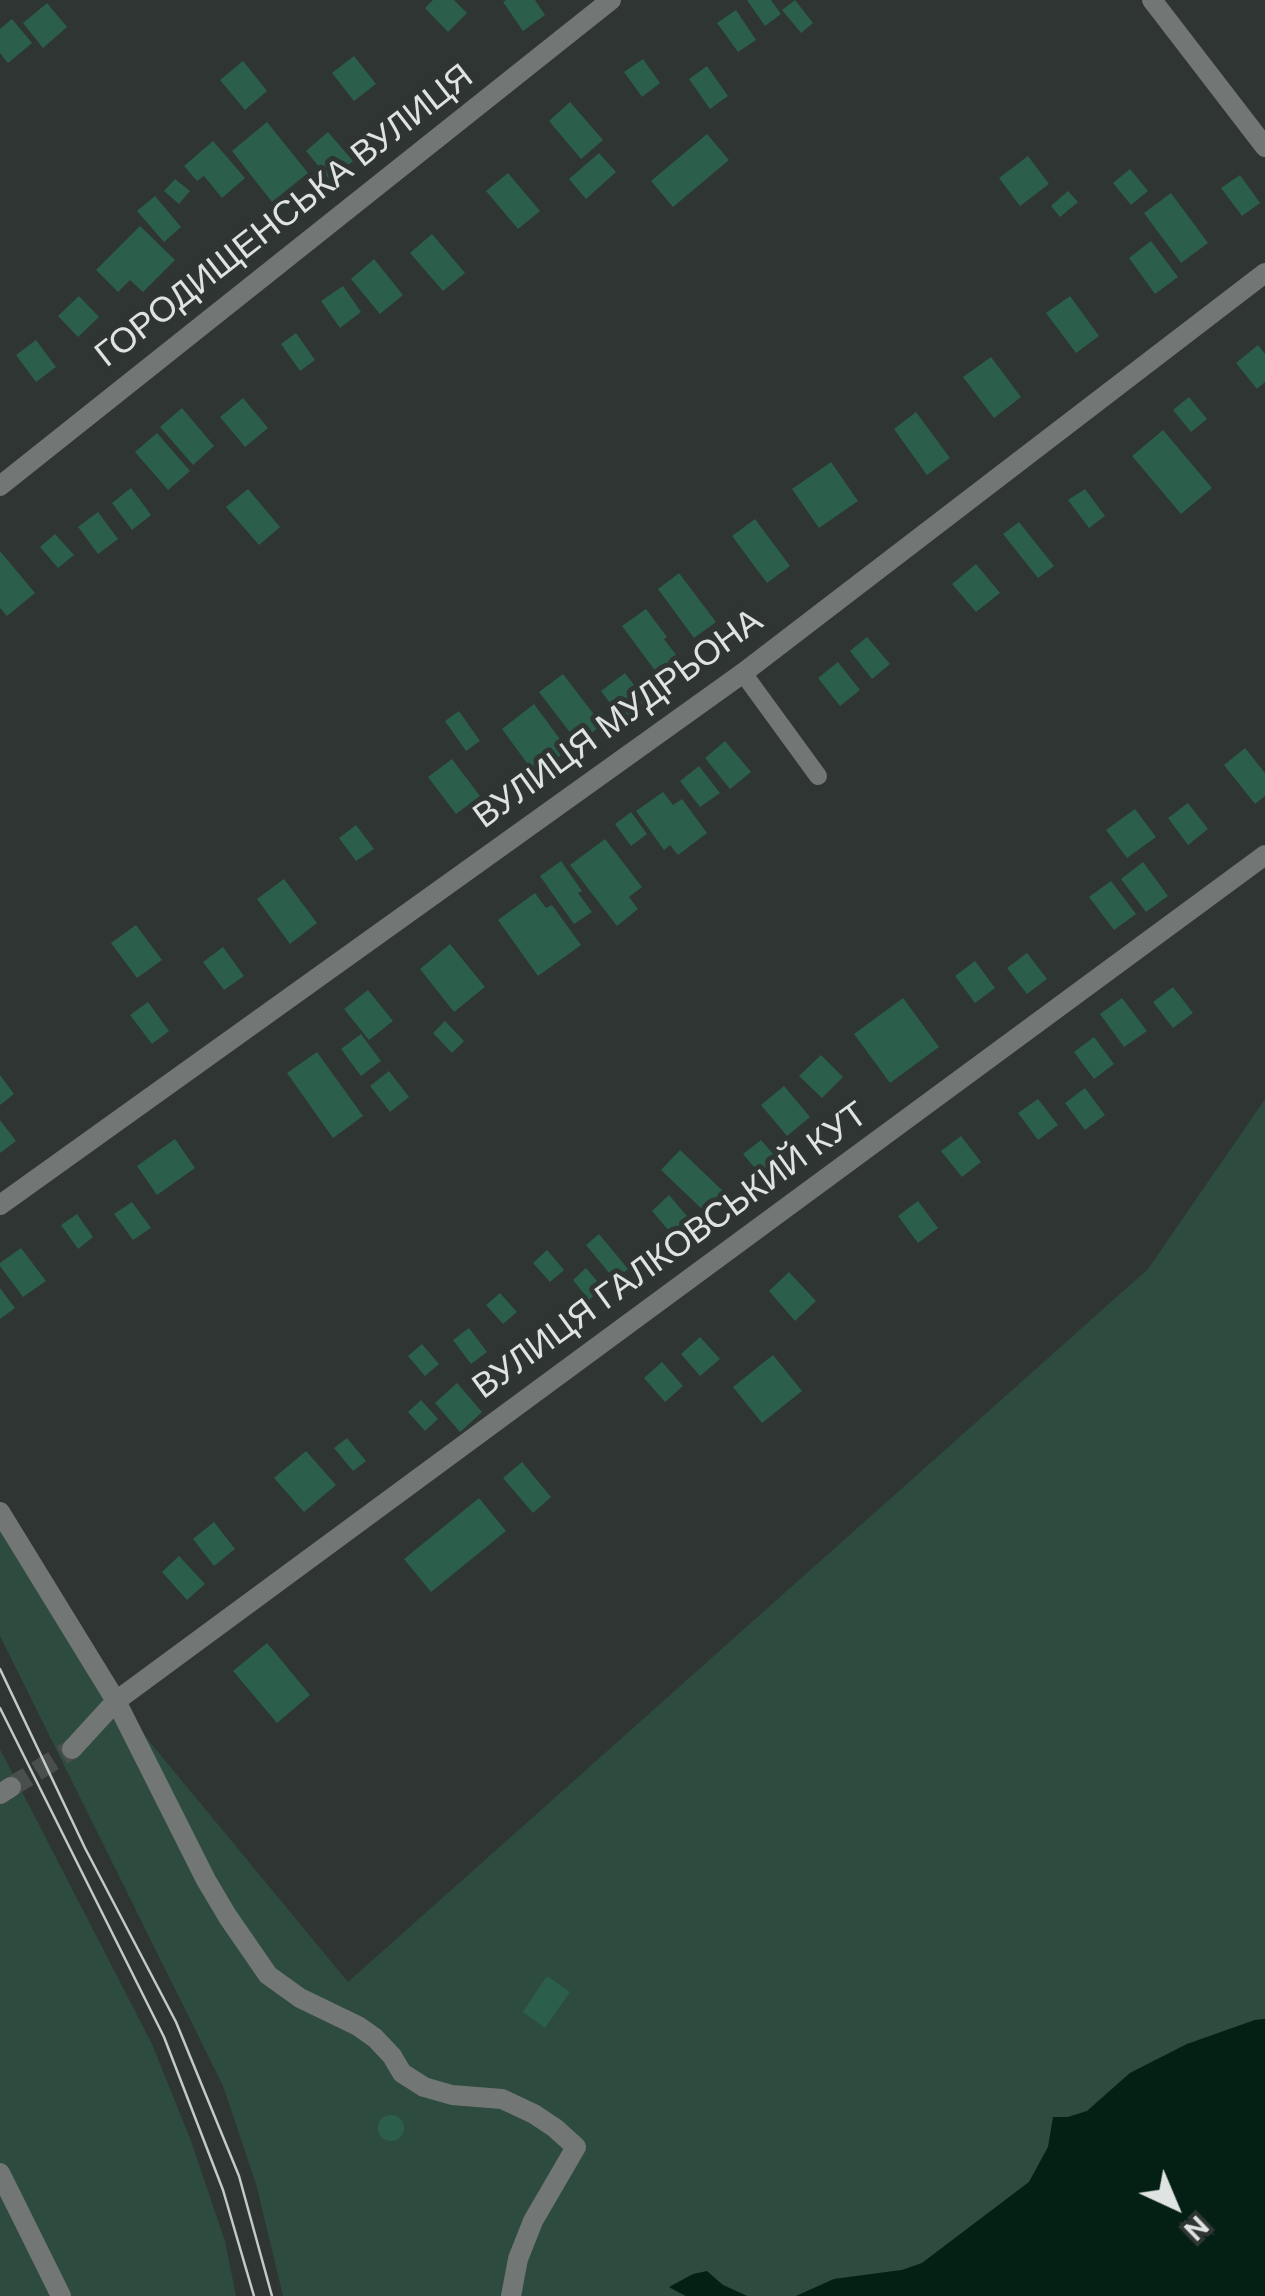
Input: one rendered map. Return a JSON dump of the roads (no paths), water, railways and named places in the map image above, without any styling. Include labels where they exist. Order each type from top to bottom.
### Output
[{"type":"street","name":"ГОРОДИЩЕНСЬКА ВУЛИЦЯ","points":[[0,486],[611,0]]},
{"type":"street","points":[[1152,0],[1265,147]]},
{"type":"street","name":"ВУЛИЦЯ МУДРЬОНА","points":[[0,1204],[743,672],[1265,273]]},
{"type":"street","name":"ВУЛИЦЯ ГАЛКОВСЬКИЙ КУТ","points":[[72,1749],[116,1701],[1265,855]]},
{"type":"street","points":[[0,1512],[116,1701],[206,1880],[268,1975],[300,1998],[375,2038],[402,2073],[424,2086],[452,2095],[502,2099],[555,2128],[576,2147],[533,2221],[518,2260],[511,2296]]},
{"type":"street","points":[[0,2174],[61,2296]]},
{"type":"lane","points":[[743,672],[818,776]]},
{"type":"tunnel","points":[[11,1787],[72,1749]]},
{"type":"tram line","points":[[0,1669],[85,1848],[176,2022],[239,2176],[272,2296]]},
{"type":"tram line","points":[[0,1708],[164,2037],[223,2190],[254,2296]]}]
